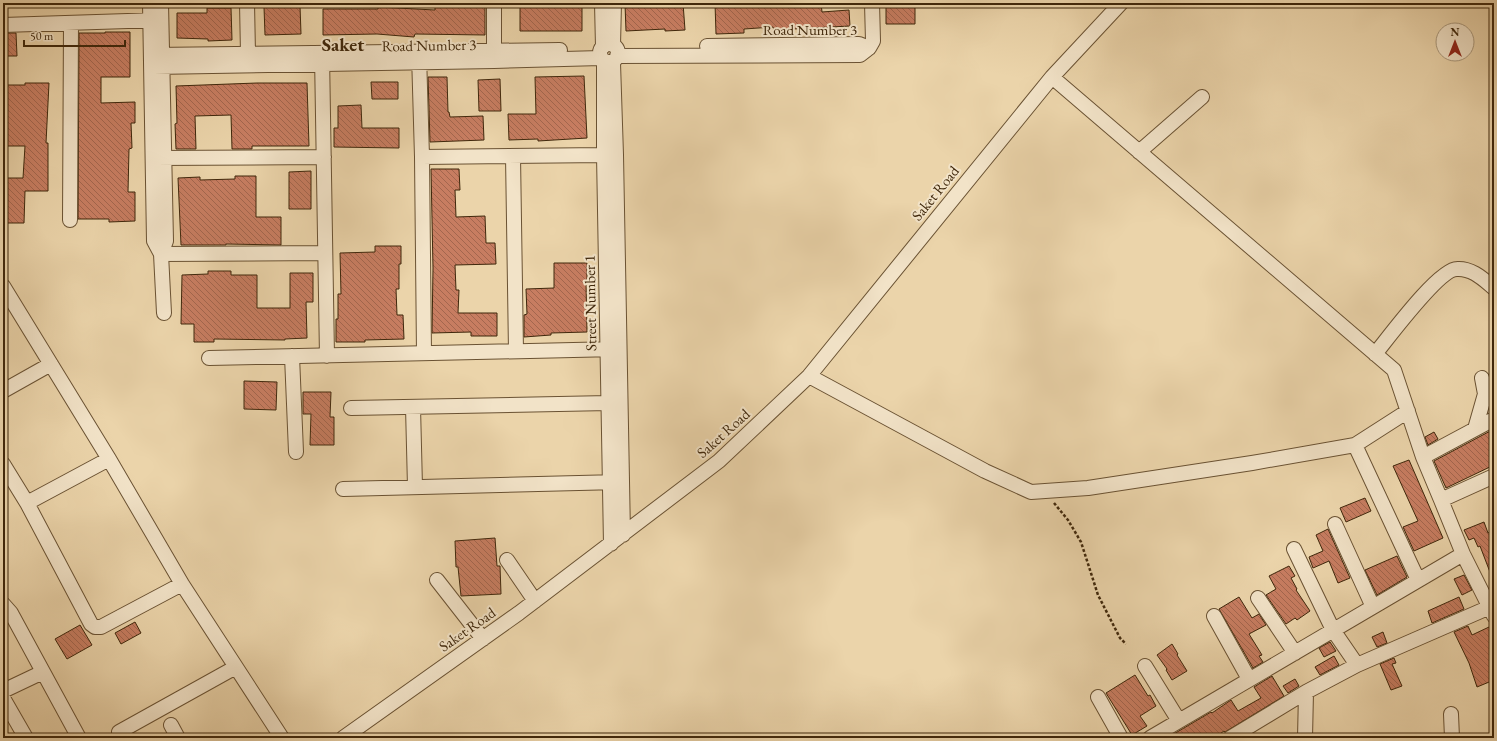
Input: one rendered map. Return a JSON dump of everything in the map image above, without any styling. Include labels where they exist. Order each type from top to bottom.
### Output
[{"type":"street","points":[[150,3],[156,20]]},
{"type":"street","points":[[161,3],[156,20],[158,158],[154,241],[161,254],[164,313]]},
{"type":"street","points":[[247,3],[248,54]]},
{"type":"street","points":[[494,3],[494,50]]},
{"type":"street","name":"Street Number 1","points":[[602,3],[608,53],[616,155],[613,349],[608,402],[623,535]]},
{"type":"street","name":"Street Number 1","points":[[611,544],[616,482],[613,349],[604,155],[608,53],[614,3]]},
{"type":"street","name":"Road Number 3","points":[[156,61],[608,53],[859,44],[869,48],[873,40],[872,3]]},
{"type":"street","name":"Saket Road","points":[[343,738],[536,601],[719,462],[809,376],[1052,77],[1121,3]]},
{"type":"street","points":[[3,25],[156,20]]},
{"type":"street","points":[[70,220],[71,23]]},
{"type":"street","name":"Road Number 3","points":[[420,57],[494,50],[608,53]]},
{"type":"street","name":"Road Number 3","points":[[156,61],[248,54],[322,58]]},
{"type":"street","points":[[420,57],[424,353]]},
{"type":"street","points":[[322,58],[327,356]]},
{"type":"street","points":[[1052,77],[1394,370],[1423,457],[1463,554],[1492,611],[1357,665],[1306,692],[1230,738]]},
{"type":"street","points":[[1140,152],[1202,97]]},
{"type":"street","points":[[422,157],[604,155]]},
{"type":"street","points":[[513,156],[516,351]]},
{"type":"street","points":[[158,158],[324,157]]},
{"type":"street","points":[[161,254],[325,253]]},
{"type":"street","points":[[1375,354],[1429,289],[1446,273],[1455,269],[1472,271],[1494,288]]},
{"type":"street","points":[[3,286],[109,459],[182,584],[282,738]]},
{"type":"street","points":[[209,358],[613,349]]},
{"type":"street","points":[[292,356],[296,452]]},
{"type":"street","points":[[3,391],[51,364]]},
{"type":"street","points":[[809,376],[985,472],[1031,492],[1088,488],[1252,463],[1355,445],[1408,411]]},
{"type":"street","points":[[1475,429],[1485,394],[1482,378]]},
{"type":"street","points":[[351,408],[608,402]]},
{"type":"street","points":[[413,406],[415,487]]},
{"type":"street","points":[[1423,457],[1494,419]]},
{"type":"street","points":[[1355,445],[1418,580]]},
{"type":"street","points":[[27,503],[109,459]]},
{"type":"street","points":[[3,464],[27,503],[91,624],[95,627],[101,626],[182,584]]},
{"type":"street","points":[[1441,500],[1493,480]]},
{"type":"street","points":[[343,489],[616,482]]},
{"type":"street","points":[[1335,524],[1373,606]]},
{"type":"street","points":[[1294,549],[1333,630],[1357,665]]},
{"type":"street","points":[[1150,738],[1463,554]]},
{"type":"street","points":[[507,560],[536,601]]},
{"type":"street","points":[[438,580],[483,639]]},
{"type":"street","points":[[1258,598],[1295,653]]},
{"type":"street","points":[[3,604],[11,613],[79,738]]},
{"type":"street","points":[[1214,616],[1249,679]]},
{"type":"street","points":[[1145,666],[1178,721]]},
{"type":"street","points":[[119,732],[236,667]]},
{"type":"street","points":[[3,690],[43,672]]},
{"type":"street","points":[[1305,738],[1306,692]]},
{"type":"street","points":[[1098,697],[1121,738]]},
{"type":"street","points":[[3,698],[26,738]]},
{"type":"street","points":[[1451,714],[1452,738]]},
{"type":"street","points":[[171,725],[178,738]]},
{"type":"path","points":[[1044,491],[1068,520],[1081,542],[1098,595],[1120,638],[1126,644]]},
{"type":"building","points":[[520,3],[582,3],[582,31],[520,31]]},
{"type":"building","points":[[683,3],[685,30],[665,31],[665,29],[626,31],[625,4]]},
{"type":"building","points":[[715,3],[821,3],[822,12],[849,10],[850,26],[774,30],[773,27],[744,29],[744,33],[716,34]]},
{"type":"building","points":[[915,4],[915,24],[886,24],[886,5]]},
{"type":"building","points":[[460,5],[485,5],[485,35],[415,34],[414,37],[377,34],[323,35],[323,9],[378,9],[378,7],[435,10],[435,7],[460,7]]},
{"type":"building","points":[[300,6],[301,34],[265,35],[264,7]]},
{"type":"building","points":[[207,8],[231,8],[232,40],[208,41],[208,39],[177,38],[177,13],[207,13]]},
{"type":"building","points":[[130,32],[130,77],[101,77],[101,103],[135,102],[135,123],[131,123],[132,148],[129,149],[128,192],[135,192],[135,221],[109,222],[109,219],[78,219],[79,33]]},
{"type":"building","points":[[3,33],[16,33],[17,56],[3,56]]},
{"type":"building","points":[[584,76],[587,138],[538,141],[538,139],[509,140],[508,114],[536,114],[535,77]]},
{"type":"building","points":[[428,77],[447,77],[448,112],[450,117],[483,116],[484,140],[430,142]]},
{"type":"building","points":[[500,79],[501,111],[479,111],[478,80]]},
{"type":"building","points":[[371,82],[398,82],[398,99],[372,99]]},
{"type":"building","points":[[25,83],[49,83],[46,143],[48,143],[48,191],[25,191],[24,223],[3,223],[3,178],[23,178],[25,146],[3,146],[3,85],[25,85]]},
{"type":"building","points":[[307,83],[309,146],[252,146],[252,149],[232,149],[231,115],[195,116],[196,149],[176,149],[176,86]]},
{"type":"building","points":[[361,105],[362,128],[399,128],[399,148],[334,147],[334,128],[338,128],[338,106]]},
{"type":"building","points":[[431,169],[459,169],[460,190],[455,190],[456,217],[485,216],[486,243],[495,243],[496,264],[455,265],[456,290],[459,290],[458,313],[497,313],[497,336],[471,336],[471,332],[432,333],[433,268]]},
{"type":"building","points":[[311,171],[311,209],[289,209],[289,172]]},
{"type":"building","points":[[235,176],[256,176],[256,217],[281,217],[281,245],[181,245],[178,178],[200,177],[200,180],[235,179]]},
{"type":"building","points":[[375,246],[401,246],[399,289],[396,289],[397,315],[403,315],[404,339],[365,340],[365,342],[336,342],[338,294],[341,294],[340,253],[375,252]]},
{"type":"building","points":[[554,263],[587,263],[587,332],[551,333],[551,335],[524,337],[524,315],[527,314],[526,289],[554,288]]},
{"type":"building","points":[[208,271],[231,271],[231,275],[257,275],[257,308],[290,308],[290,273],[313,273],[313,302],[306,302],[307,338],[285,340],[214,339],[214,342],[194,342],[194,324],[181,324],[182,275],[208,274]]},
{"type":"building","points":[[244,381],[277,382],[276,410],[244,409]]},
{"type":"building","points":[[303,392],[331,392],[330,417],[334,417],[334,445],[310,445],[311,414],[303,414]]},
{"type":"building","points":[[1494,429],[1494,465],[1446,488],[1434,461]]},
{"type":"building","points":[[1434,432],[1438,439],[1428,445],[1425,437]]},
{"type":"building","points":[[1409,460],[1443,538],[1414,551],[1403,527],[1418,521],[1393,466]]},
{"type":"building","points":[[1365,498],[1371,511],[1346,522],[1340,508]]},
{"type":"building","points":[[1484,522],[1488,533],[1494,530],[1493,580],[1480,546],[1478,547],[1474,538],[1469,540],[1464,530]]},
{"type":"building","points":[[1328,529],[1350,578],[1338,583],[1329,561],[1313,568],[1309,557],[1323,551],[1316,535]]},
{"type":"building","points":[[495,538],[497,566],[500,566],[501,594],[461,596],[458,567],[456,567],[455,541]]},
{"type":"building","points":[[1397,556],[1407,577],[1377,595],[1365,570]]},
{"type":"building","points":[[1289,566],[1295,576],[1291,578],[1297,589],[1296,590],[1310,611],[1297,620],[1295,618],[1286,624],[1266,595],[1276,589],[1269,576]]},
{"type":"building","points":[[1464,575],[1472,590],[1462,595],[1454,579]]},
{"type":"building","points":[[1239,597],[1252,618],[1259,614],[1266,625],[1249,634],[1262,655],[1259,656],[1263,662],[1253,668],[1219,609]]},
{"type":"building","points":[[1459,597],[1464,609],[1432,623],[1428,611]]},
{"type":"building","points":[[135,622],[141,633],[121,644],[115,633]]},
{"type":"building","points":[[80,625],[92,645],[67,659],[55,639]]},
{"type":"building","points":[[1468,626],[1472,635],[1489,627],[1494,639],[1494,680],[1477,687],[1469,663],[1454,632]]},
{"type":"building","points":[[1383,632],[1387,643],[1377,647],[1372,637]]},
{"type":"building","points":[[1330,642],[1336,651],[1324,657],[1319,648]]},
{"type":"building","points":[[1172,644],[1187,671],[1172,680],[1166,670],[1167,669],[1157,655]]},
{"type":"building","points":[[1334,656],[1339,665],[1320,675],[1315,667]]},
{"type":"building","points":[[1394,658],[1396,663],[1392,664],[1402,686],[1391,690],[1380,664]]},
{"type":"building","points":[[1135,675],[1148,696],[1150,695],[1156,706],[1140,716],[1147,726],[1132,735],[1106,693]]},
{"type":"building","points":[[1272,676],[1284,696],[1225,732],[1224,731],[1214,738],[1167,738],[1211,712],[1212,713],[1231,700],[1238,711],[1261,698],[1254,687]]},
{"type":"building","points":[[1295,679],[1299,686],[1288,693],[1283,686]]},
{"type":"district","name":"Saket","points":[[343,44]]}]
